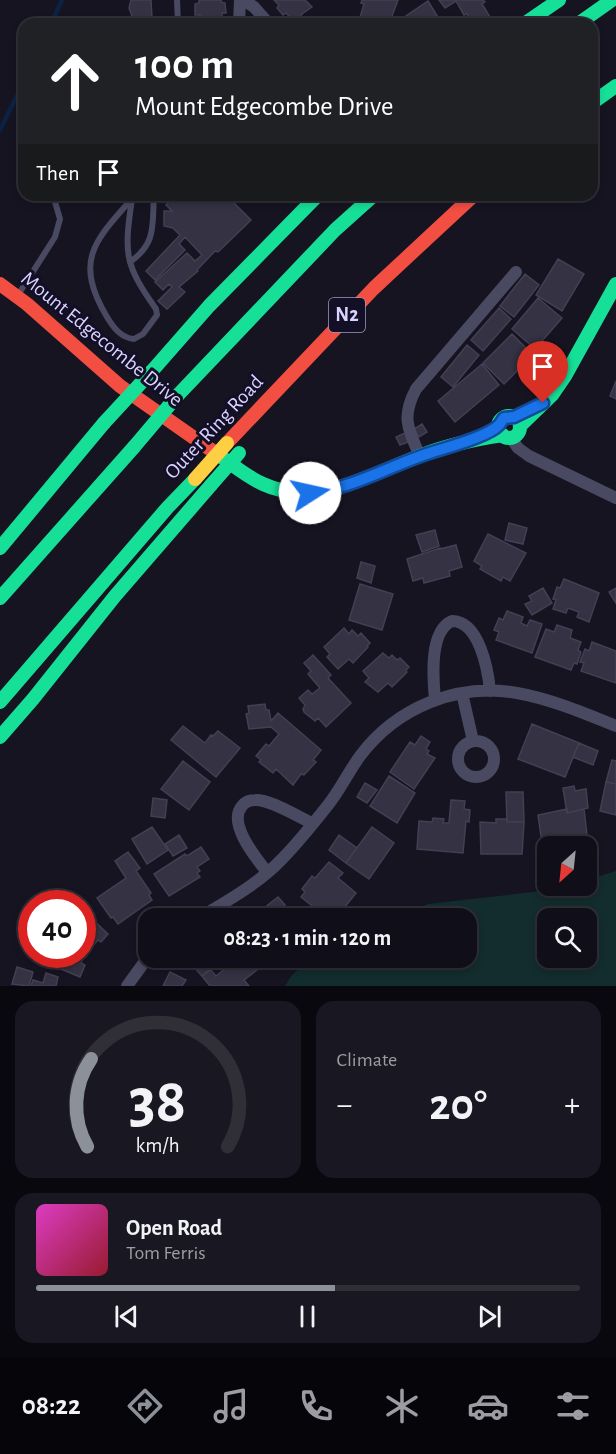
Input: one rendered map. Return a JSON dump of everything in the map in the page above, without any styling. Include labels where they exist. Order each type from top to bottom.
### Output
[{"type":"main road","points":[[533,18],[559,0]]},
{"type":"main road","points":[[586,18],[612,0]]},
{"type":"main road","points":[[598,99],[616,86]]},
{"type":"main road","points":[[0,548],[104,423],[216,298],[312,201]]},
{"type":"main road","points":[[0,598],[174,391],[335,230],[367,201]]},
{"type":"main road","name":"Outer Ring Road","points":[[0,702],[168,507],[316,347],[374,288],[468,201]]},
{"type":"main road","points":[[222,329],[290,263],[335,230]]},
{"type":"main road","name":"Mount Edgecombe Drive","points":[[0,284],[18,295],[102,371],[177,428],[269,487],[291,494],[329,491],[420,456],[511,429]]},
{"type":"main road","points":[[511,429],[552,395],[616,284]]},
{"type":"main road","points":[[0,737],[115,596],[305,373],[316,347]]},
{"type":"main road","points":[[174,391],[198,354]]},
{"type":"main road","points":[[94,471],[130,441]]},
{"type":"main road","points":[[0,712],[168,507]]},
{"type":"street","points":[[239,18],[242,0],[254,7],[264,18]]},
{"type":"street","points":[[420,456],[407,418],[410,399],[416,389],[516,272]]},
{"type":"street","points":[[511,429],[529,456],[616,498]]},
{"type":"street","points":[[435,700],[433,678],[436,645],[441,629],[452,621],[465,623],[482,651],[490,691]]},
{"type":"street","points":[[216,908],[267,872],[300,840],[329,804],[361,755],[386,727],[410,711],[435,700],[462,693],[490,691],[517,693],[555,703],[616,726]]},
{"type":"street","points":[[462,693],[473,741]]},
{"type":"street","points":[[267,872],[255,856],[239,826],[237,819],[242,806],[255,800],[266,802],[312,823]]},
{"type":"street","points":[[127,986],[140,968]]},
{"type":"lane","points":[[177,0],[178,18]]},
{"type":"lane","points":[[18,295],[55,237],[60,219],[55,201]]},
{"type":"lane","points":[[130,201],[101,234],[93,251],[90,280],[97,300],[112,325],[121,334],[134,339],[143,334],[157,315],[156,309],[134,277],[126,246],[133,201]]},
{"type":"lane","points":[[130,262],[141,254],[150,241],[153,201]]},
{"type":"green space","points":[[616,871],[616,986],[285,986],[300,968],[477,968],[477,908],[417,908],[428,904],[537,891],[537,896],[597,896],[597,877]]},
{"type":"building","points":[[131,0],[151,0],[152,18],[133,18],[129,8]]},
{"type":"building","points":[[199,0],[221,0],[225,3],[226,13],[222,13],[222,18],[200,18],[200,15],[195,15],[195,4],[199,3]]},
{"type":"building","points":[[274,0],[305,0],[312,7],[299,18],[291,18],[286,13],[283,15],[277,8],[279,5]]},
{"type":"building","points":[[362,0],[398,0],[391,18],[360,18],[364,4],[361,3]]},
{"type":"building","points":[[439,0],[483,0],[485,2],[482,4],[490,17],[469,18],[467,14],[464,15],[456,1],[445,8]]},
{"type":"building","points":[[428,1],[438,18],[403,18]]},
{"type":"building","points":[[169,201],[232,201],[251,220],[218,252],[215,251],[198,271],[179,287],[185,292],[167,309],[158,301],[172,287],[169,284],[163,290],[155,282],[187,253],[195,261],[202,255],[185,237],[179,244],[185,250],[155,280],[146,271],[180,235],[173,228],[164,226],[164,211],[172,211],[166,205]]},
{"type":"building","points":[[558,259],[584,274],[562,311],[536,295]]},
{"type":"building","points":[[525,274],[539,285],[514,317],[500,306]]},
{"type":"building","points":[[538,298],[562,318],[535,349],[512,329]]},
{"type":"building","points":[[499,308],[511,319],[483,351],[471,340]]},
{"type":"building","points":[[512,334],[533,355],[504,384],[483,363]]},
{"type":"building","points":[[467,345],[479,355],[453,387],[441,377]]},
{"type":"building","points":[[482,364],[499,385],[455,422],[438,401]]},
{"type":"building","points":[[616,381],[616,399],[610,396]]},
{"type":"building","points":[[422,424],[427,432],[419,437],[414,429]]},
{"type":"building","points":[[407,432],[411,441],[400,445],[396,437]]},
{"type":"building","points":[[509,523],[527,528],[523,544],[505,540]]},
{"type":"building","points":[[435,530],[439,546],[422,552],[416,535]]},
{"type":"building","points":[[488,534],[526,553],[510,581],[503,577],[501,581],[480,569],[482,566],[474,561]]},
{"type":"building","points":[[456,545],[462,567],[449,571],[450,576],[424,583],[423,578],[413,581],[407,559]]},
{"type":"building","points":[[361,562],[375,566],[371,583],[357,578]]},
{"type":"building","points":[[564,579],[599,593],[589,622],[577,617],[579,612],[568,608],[566,613],[553,609],[557,587],[560,588]]},
{"type":"building","points":[[360,584],[393,594],[382,630],[349,620]]},
{"type":"building","points":[[543,588],[552,603],[532,615],[525,604],[532,601],[529,596]]},
{"type":"building","points":[[616,588],[616,603],[609,592]]},
{"type":"building","points":[[507,611],[523,617],[521,623],[527,626],[530,620],[542,624],[532,653],[496,640],[499,632],[494,630],[499,618],[503,620]]},
{"type":"building","points":[[557,625],[572,630],[570,638],[581,642],[577,664],[574,663],[571,670],[535,657],[546,629],[554,632]]},
{"type":"building","points":[[344,628],[349,634],[352,630],[358,636],[361,633],[370,643],[353,663],[349,659],[338,669],[327,657],[330,654],[324,647]]},
{"type":"building","points":[[592,642],[616,651],[616,683],[581,671],[584,663],[580,662],[585,649],[589,651]]},
{"type":"building","points":[[383,653],[389,658],[392,655],[397,660],[400,658],[409,667],[392,687],[388,683],[378,692],[365,682],[369,678],[363,671]]},
{"type":"building","points":[[313,655],[331,675],[328,678],[351,703],[326,727],[318,718],[315,721],[304,712],[305,705],[299,698],[308,690],[312,694],[320,688],[308,674],[311,671],[304,663]]},
{"type":"building","points":[[265,704],[271,721],[278,713],[321,750],[313,760],[316,762],[304,775],[301,774],[293,785],[276,769],[273,773],[259,762],[261,760],[256,756],[279,734],[271,727],[249,729],[246,714],[249,713],[248,706]]},
{"type":"building","points":[[532,724],[579,743],[565,777],[518,759]]},
{"type":"building","points":[[183,726],[205,743],[211,735],[213,736],[218,731],[240,748],[216,777],[171,740]]},
{"type":"building","points":[[421,736],[430,742],[426,749],[429,751],[427,754],[435,758],[414,789],[390,772],[410,742],[415,745]]},
{"type":"building","points":[[579,743],[598,751],[593,765],[573,757]]},
{"type":"building","points":[[612,760],[616,761],[616,784],[606,782]]},
{"type":"building","points":[[183,761],[210,782],[189,810],[161,789]]},
{"type":"building","points":[[389,776],[415,793],[397,823],[370,806]]},
{"type":"building","points":[[606,782],[616,784],[616,815],[600,811]]},
{"type":"building","points":[[365,783],[377,790],[367,803],[357,797]]},
{"type":"building","points":[[574,786],[575,791],[586,789],[588,808],[567,813],[563,788]]},
{"type":"building","points":[[506,792],[523,792],[524,822],[507,822]]},
{"type":"building","points":[[153,798],[167,800],[165,818],[151,816]]},
{"type":"building","points":[[451,800],[465,801],[464,809],[470,810],[469,822],[466,821],[463,853],[417,849],[419,821],[432,822],[433,818],[444,819],[443,823],[449,823]]},
{"type":"building","points":[[567,809],[567,813],[584,809],[587,836],[541,836],[538,815]]},
{"type":"building","points":[[496,819],[507,819],[507,822],[524,822],[522,854],[481,854],[480,822],[496,823]]},
{"type":"building","points":[[152,827],[168,850],[147,864],[132,839]]},
{"type":"building","points":[[372,827],[394,843],[369,879],[346,863]]},
{"type":"building","points":[[179,835],[187,848],[173,856],[165,844]]},
{"type":"building","points":[[339,835],[357,848],[346,863],[329,850]]},
{"type":"building","points":[[201,847],[209,859],[197,867],[200,877],[169,896],[154,874],[185,854],[187,856]]},
{"type":"building","points":[[128,852],[140,868],[136,871],[151,893],[149,895],[152,900],[118,924],[97,898],[126,878],[115,861]]},
{"type":"building","points":[[329,862],[343,873],[338,878],[356,893],[344,908],[315,908],[301,897],[305,892],[302,889],[312,876],[315,878]]},
{"type":"building","points":[[278,897],[285,905],[281,908],[264,908]]},
{"type":"building","points":[[96,923],[108,934],[101,942],[98,940],[96,942]]},
{"type":"building","points":[[17,967],[33,972],[29,986],[12,984]]},
{"type":"building","points":[[58,968],[84,968],[80,977]]},
{"type":"building","points":[[195,968],[214,968],[202,976]]},
{"type":"building","points":[[226,968],[255,968],[257,970],[244,980],[249,986],[210,986],[202,976],[210,969],[216,976]]},
{"type":"building","points":[[170,972],[186,980],[182,986],[163,986]]},
{"type":"building","points":[[46,973],[58,977],[56,986],[31,986],[33,980],[43,983]]},
{"type":"waterway","points":[[54,18],[62,0]]},
{"type":"waterway","points":[[0,130],[18,93]]},
{"type":"traffic: fast","points":[[533,18],[559,0]]},
{"type":"traffic: fast","points":[[586,18],[612,0]]},
{"type":"traffic: fast","points":[[598,99],[616,86]]},
{"type":"traffic: fast","points":[[152,371],[209,306],[312,201]]},
{"type":"traffic: fast","points":[[178,395],[335,230],[367,201]]},
{"type":"traffic: fast","points":[[520,426],[552,395],[565,376],[616,284]]},
{"type":"traffic: fast","points":[[104,423],[152,371]]},
{"type":"traffic: fast","points":[[134,447],[178,395]]},
{"type":"traffic: fast","points":[[509,416],[519,423],[520,427],[513,437],[509,438],[499,431],[498,427],[505,417],[509,416]]},
{"type":"traffic: fast","points":[[0,548],[104,423]]},
{"type":"traffic: fast","points":[[217,454],[263,484],[283,491],[304,493],[344,486],[442,448],[503,435]]},
{"type":"traffic: fast","points":[[0,598],[134,447]]},
{"type":"traffic: fast","points":[[211,485],[239,453]]},
{"type":"traffic: fast","points":[[0,702],[168,507],[195,479]]},
{"type":"traffic: fast","points":[[0,737],[115,596],[211,485]]},
{"type":"traffic: jam","points":[[227,443],[374,288],[468,201]]},
{"type":"traffic: jam","points":[[0,284],[27,304],[120,386],[217,454]]},
{"type":"traffic: slow","points":[[195,479],[227,443]]},
{"type":"route","points":[[310,493],[329,491],[420,456],[473,440],[499,425],[504,418],[514,417],[543,403]]}]
